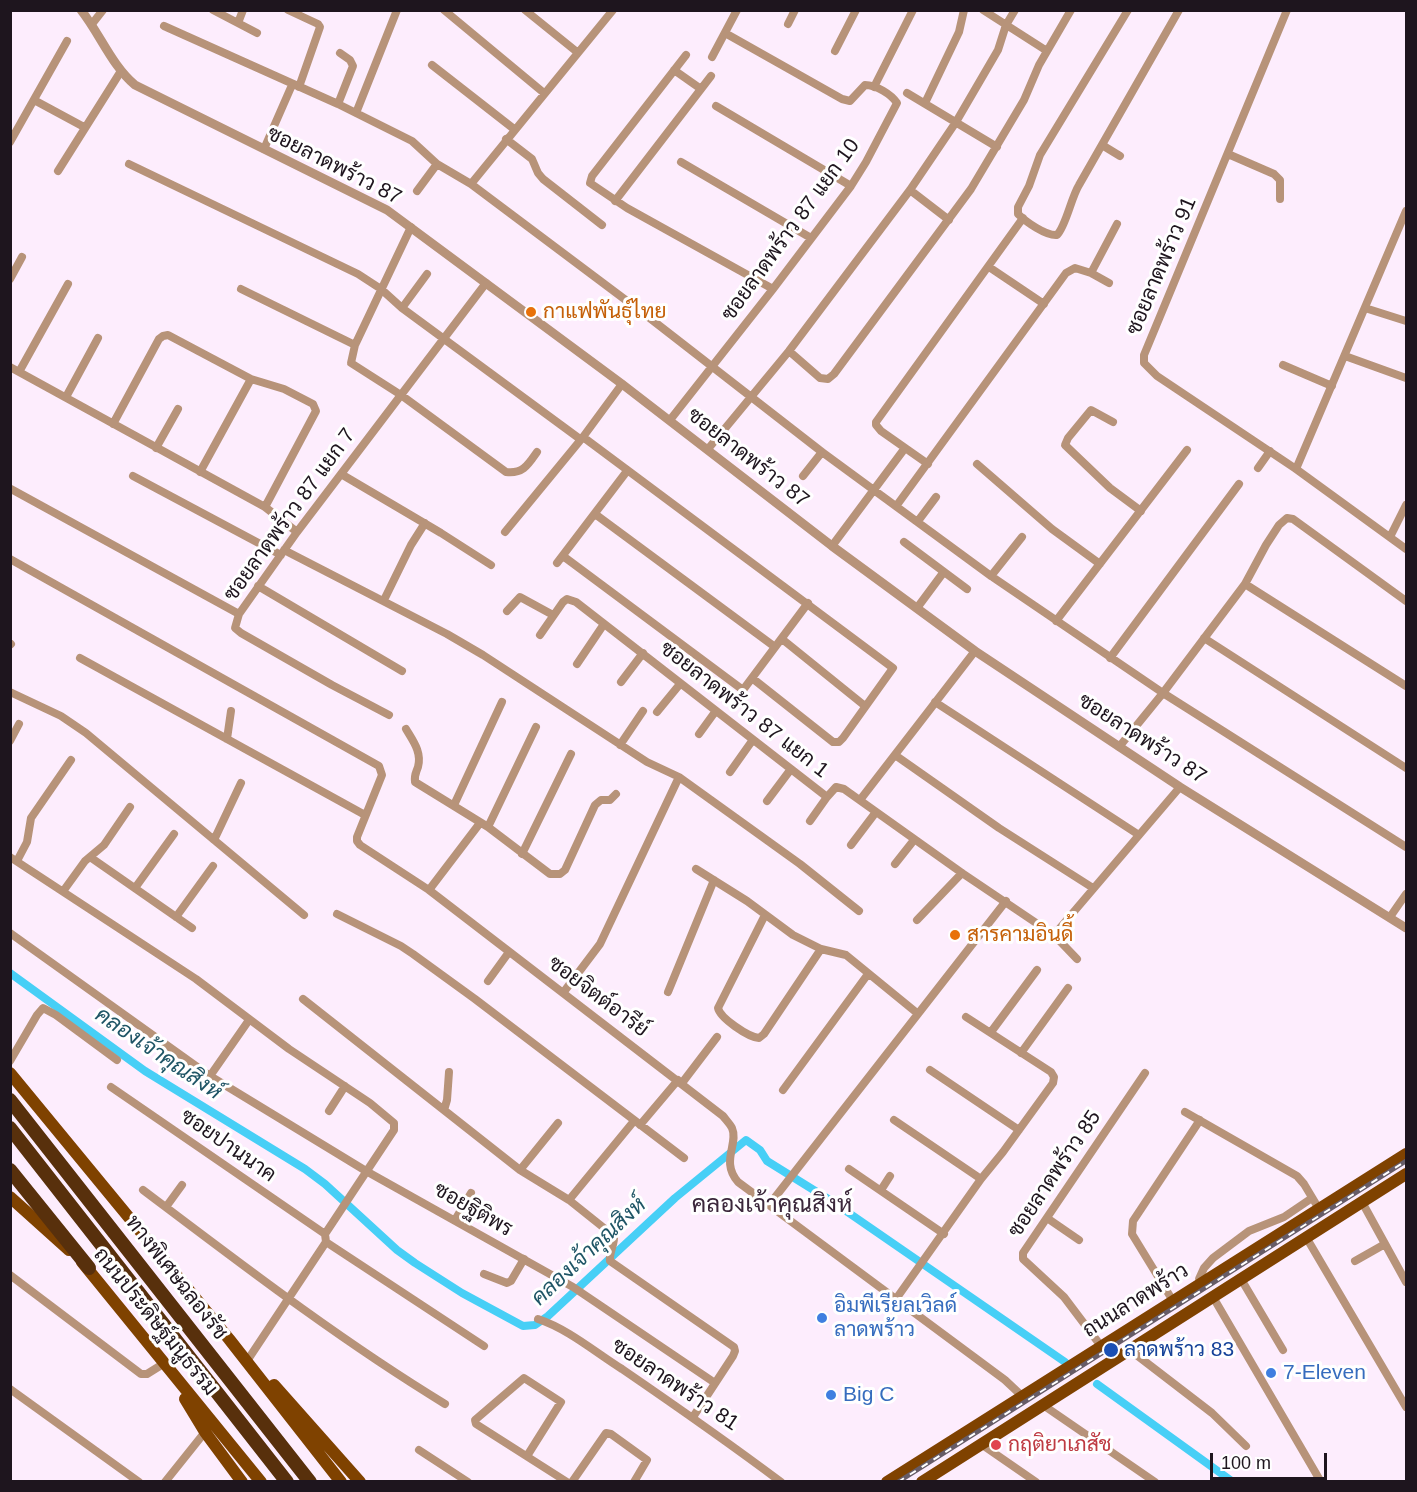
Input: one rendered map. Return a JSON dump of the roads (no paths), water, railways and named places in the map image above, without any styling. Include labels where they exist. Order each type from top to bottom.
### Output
[{"type":"highway","name":"ทางพิเศษฉลองรัช","points":[[10,1100],[310,1482]]},
{"type":"highway","name":"ทางพิเศษฉลองรัช","points":[[10,1128],[287,1482]]},
{"type":"highway","points":[[10,1170],[89,1268]]},
{"type":"main road","points":[[10,1073],[229,1339],[341,1482]]},
{"type":"main road","name":"ถนนลาดพร้าว","points":[[887,1482],[1202,1283],[1315,1204],[1407,1154]]},
{"type":"main road","name":"ถนนลาดพร้าว","points":[[926,1481],[1407,1174]]},
{"type":"main road","name":"ถนนประดิษฐ์มนูธรรม","points":[[10,1197],[89,1268],[166,1367],[261,1482]]},
{"type":"main road","points":[[229,1339],[249,1358],[360,1482]]},
{"type":"main road","points":[[166,1367],[205,1432],[242,1482]]},
{"type":"street","name":"ซอยลาดพร้าว 87","points":[[81,10],[130,81],[145,91],[387,210],[975,651],[1180,787],[1407,928]]},
{"type":"street","points":[[92,24],[103,10]]},
{"type":"street","points":[[213,10],[257,33]]},
{"type":"street","points":[[238,23],[243,10]]},
{"type":"street","points":[[264,149],[295,86],[320,27],[288,10]]},
{"type":"street","points":[[356,113],[397,10]]},
{"type":"street","points":[[525,10],[577,52]]},
{"type":"street","points":[[471,184],[613,10]]},
{"type":"street","points":[[712,57],[737,10]]},
{"type":"street","points":[[788,24],[795,10]]},
{"type":"street","points":[[835,51],[856,10]]},
{"type":"street","points":[[725,33],[846,101],[854,99],[865,85],[874,87],[913,10]]},
{"type":"street","points":[[925,103],[959,32],[964,10]]},
{"type":"street","points":[[983,10],[1047,51]]},
{"type":"street","points":[[708,449],[789,351],[910,190],[956,122],[998,50],[1006,25],[1015,10]]},
{"type":"street","points":[[789,351],[820,378],[831,377],[971,189],[1024,100],[1047,51],[1071,10]]},
{"type":"street","points":[[1128,10],[1040,154],[1029,186],[1018,207],[1018,214],[1051,235],[1057,235],[1062,229],[1072,198],[1179,10]]},
{"type":"street","name":"ซอยลาดพร้าว 91","points":[[1287,10],[1144,355],[1144,363],[1157,376],[1270,451],[1407,549]]},
{"type":"street","points":[[448,12],[544,93]]},
{"type":"street","points":[[164,26],[404,135],[437,164],[471,184],[822,452],[991,576],[1163,693],[1407,847]]},
{"type":"street","points":[[10,142],[68,41]]},
{"type":"street","points":[[338,104],[352,66],[350,60],[340,53]]},
{"type":"street","points":[[686,55],[591,179],[593,185],[615,201],[773,289]]},
{"type":"street","points":[[432,65],[514,129]]},
{"type":"street","points":[[674,70],[701,90]]},
{"type":"street","points":[[58,171],[121,71]]},
{"type":"street","points":[[615,201],[711,76]]},
{"type":"street","name":"ซอยลาดพร้าว 87 แยก 10","points":[[670,420],[851,186],[871,154],[897,103],[891,96],[874,87]]},
{"type":"street","points":[[907,93],[997,147]]},
{"type":"street","points":[[34,100],[84,127]]},
{"type":"street","points":[[716,106],[851,186]]},
{"type":"street","points":[[506,139],[532,159],[543,179],[602,225]]},
{"type":"street","points":[[1102,145],[1120,156]]},
{"type":"street","points":[[1228,154],[1274,174],[1280,180],[1280,200]]},
{"type":"street","points":[[681,162],[811,238]]},
{"type":"street","points":[[129,164],[358,274],[381,289],[402,308],[808,603],[893,668],[838,742],[833,742],[752,678]]},
{"type":"street","points":[[417,191],[437,164]]},
{"type":"street","points":[[910,190],[949,220]]},
{"type":"street","points":[[1296,469],[1407,211]]},
{"type":"street","points":[[928,464],[878,428],[876,422],[1023,218]]},
{"type":"street","points":[[1091,273],[1117,224]]},
{"type":"street","points":[[411,227],[355,345],[350,359],[354,367],[401,395],[506,472],[520,472],[537,452]]},
{"type":"street","points":[[10,279],[22,257]]},
{"type":"street","points":[[989,267],[1044,304]]},
{"type":"street","points":[[897,505],[1070,269],[1080,268],[1109,283]]},
{"type":"street","points":[[402,308],[428,274]]},
{"type":"street","name":"ซอยลาดพร้าว 87 แยก 7","points":[[389,715],[234,628],[239,614],[297,531],[486,283]]},
{"type":"street","points":[[19,372],[68,284]]},
{"type":"street","points":[[241,289],[355,345]]},
{"type":"street","points":[[1365,308],[1407,321]]},
{"type":"street","points":[[113,424],[159,339],[163,336],[168,336],[251,380],[284,389],[316,407],[316,411],[265,507]]},
{"type":"street","points":[[66,397],[99,338]]},
{"type":"street","points":[[1345,356],[1407,378]]},
{"type":"street","points":[[1283,365],[1332,386]]},
{"type":"street","points":[[10,367],[265,507],[297,531]]},
{"type":"street","points":[[200,472],[251,380]]},
{"type":"street","points":[[505,532],[582,438],[622,384]]},
{"type":"street","points":[[156,448],[178,409]]},
{"type":"street","points":[[1113,422],[1091,410],[1065,445],[1110,488],[1141,511]]},
{"type":"street","points":[[832,546],[905,448]]},
{"type":"street","points":[[1056,621],[1188,450]]},
{"type":"street","points":[[1258,468],[1270,451]]},
{"type":"street","points":[[802,476],[822,452]]},
{"type":"street","points":[[977,464],[1052,529],[1100,564]]},
{"type":"street","points":[[557,563],[627,471]]},
{"type":"street","points":[[341,474],[491,565]]},
{"type":"street","points":[[134,477],[384,600],[483,655],[647,762],[679,777],[800,864],[859,911]]},
{"type":"street","points":[[1110,658],[1239,484]]},
{"type":"street","points":[[11,489],[239,614]]},
{"type":"street","points":[[918,521],[936,497]]},
{"type":"street","points":[[1390,537],[1407,505]]},
{"type":"street","points":[[595,514],[775,647]]},
{"type":"street","points":[[1119,747],[1245,584],[1279,525],[1287,518],[1298,523],[1407,601]]},
{"type":"street","points":[[384,600],[411,545],[425,523]]},
{"type":"street","points":[[991,576],[1022,537]]},
{"type":"street","points":[[904,542],[967,589]]},
{"type":"street","points":[[562,556],[742,690],[808,603]]},
{"type":"street","points":[[10,559],[379,766],[381,775],[365,815],[80,658]]},
{"type":"street","points":[[917,608],[943,573]]},
{"type":"street","points":[[1245,584],[1407,686]]},
{"type":"street","points":[[258,586],[402,671]]},
{"type":"street","points":[[507,611],[520,597],[528,599],[553,615]]},
{"type":"street","name":"ซอยลาดพร้าว 87 แยก 1","points":[[540,635],[563,602],[571,600],[643,653],[752,741],[828,798],[836,787],[839,787],[860,800],[914,840],[1054,935],[1077,959]]},
{"type":"street","points":[[577,663],[604,624]]},
{"type":"street","points":[[1204,638],[1407,768]]},
{"type":"street","points":[[782,639],[865,705]]},
{"type":"street","points":[[860,800],[975,651]]},
{"type":"street","points":[[621,682],[643,653]]},
{"type":"street","points":[[657,712],[680,684]]},
{"type":"street","points":[[10,692],[73,723],[304,915]]},
{"type":"street","points":[[454,805],[502,702]]},
{"type":"street","points":[[935,702],[1139,835]]},
{"type":"street","points":[[227,739],[231,711]]},
{"type":"street","points":[[621,745],[643,711]]},
{"type":"street","points":[[699,734],[715,711]]},
{"type":"street","points":[[10,741],[19,724]]},
{"type":"street","points":[[488,827],[536,727]]},
{"type":"street","points":[[406,729],[418,750],[419,762],[414,777],[415,782],[488,827],[550,874],[560,874],[565,870],[595,805],[601,800],[610,800],[616,794]]},
{"type":"street","points":[[730,771],[752,741]]},
{"type":"street","points":[[522,854],[571,754]]},
{"type":"street","points":[[895,754],[999,828],[1093,888]]},
{"type":"street","points":[[71,760],[31,818],[27,842],[14,859],[196,979],[249,1020],[370,1103],[390,1118],[395,1126],[249,1358]]},
{"type":"street","points":[[767,801],[791,769]]},
{"type":"street","points":[[563,993],[600,944],[679,777]]},
{"type":"street","points":[[214,840],[241,783]]},
{"type":"street","points":[[1054,935],[1180,787]]},
{"type":"street","points":[[810,821],[828,798]]},
{"type":"street","points":[[64,891],[80,867],[104,845],[130,807]]},
{"type":"street","points":[[851,845],[876,812]]},
{"type":"street","name":"ซอยจิตต์อารีย์","points":[[365,815],[357,837],[360,845],[429,890],[723,1116],[734,1135],[730,1155],[730,1168],[734,1178],[1005,1380],[1022,1396]]},
{"type":"street","points":[[429,890],[480,823]]},
{"type":"street","points":[[135,888],[174,834]]},
{"type":"street","points":[[895,864],[914,840]]},
{"type":"street","points":[[90,857],[192,928]]},
{"type":"street","points":[[176,917],[213,866]]},
{"type":"street","points":[[696,869],[747,901],[793,935],[821,949],[846,955],[917,1013]]},
{"type":"street","points":[[917,920],[962,873]]},
{"type":"street","points":[[668,992],[714,880]]},
{"type":"street","points":[[1390,917],[1407,894]]},
{"type":"street","points":[[769,1205],[1006,901]]},
{"type":"street","points":[[337,915],[402,946],[476,999],[684,1158]]},
{"type":"street","points":[[765,915],[718,1008],[720,1014],[751,1037],[759,1038],[764,1034],[821,949]]},
{"type":"street","points":[[10,933],[210,1076],[249,1020]]},
{"type":"street","points":[[488,981],[509,952]]},
{"type":"street","points":[[991,1032],[1037,970]]},
{"type":"street","points":[[783,1090],[867,974]]},
{"type":"street","points":[[1021,1053],[1068,988]]},
{"type":"street","points":[[303,999],[520,1170],[569,1200],[614,1236],[615,1240],[609,1257],[734,1347],[733,1356],[693,1417]]},
{"type":"street","points":[[10,1061],[43,1008],[117,1060]]},
{"type":"street","points":[[896,1299],[1053,1083],[1052,1072],[966,1017]]},
{"type":"street","points":[[569,1200],[637,1123],[680,1081],[717,1037]]},
{"type":"street","points":[[930,1070],[1019,1130]]},
{"type":"street","points":[[444,1110],[449,1072]]},
{"type":"street","name":"ซอยลาดพร้าว 85","points":[[1101,1346],[1064,1297],[1023,1260],[1023,1253],[1145,1073]]},
{"type":"street","name":"ซอยฐิติพร","points":[[210,1076],[366,1171],[576,1288],[715,1383]]},
{"type":"street","points":[[329,1111],[345,1086]]},
{"type":"street","name":"ซอยปานนาค","points":[[111,1087],[484,1346]]},
{"type":"street","points":[[1185,1112],[1297,1176],[1315,1204],[1249,1231],[1213,1258],[1204,1268],[1199,1279],[1202,1283]]},
{"type":"street","points":[[894,1120],[981,1179]]},
{"type":"street","points":[[1173,1301],[1132,1234],[1132,1221],[1200,1120]]},
{"type":"street","points":[[520,1170],[558,1123]]},
{"type":"street","points":[[849,1169],[944,1234]]},
{"type":"street","points":[[881,1190],[890,1176]]},
{"type":"street","points":[[166,1207],[182,1185]]},
{"type":"street","points":[[143,1190],[288,1298],[445,1404]]},
{"type":"street","points":[[455,1220],[471,1193]]},
{"type":"street","points":[[1362,1202],[1406,1281]]},
{"type":"street","points":[[1047,1218],[1079,1240]]},
{"type":"street","points":[[1306,1238],[1407,1407]]},
{"type":"street","points":[[1355,1261],[1385,1244]]},
{"type":"street","points":[[484,1274],[507,1283],[511,1281],[524,1259]]},
{"type":"street","points":[[10,1275],[141,1374],[166,1367]]},
{"type":"street","points":[[1241,1279],[1283,1350]]},
{"type":"street","points":[[1213,1297],[1321,1482]]},
{"type":"street","name":"ซอยลาดพร้าว 81","points":[[542,1321],[584,1344],[693,1417],[781,1482]]},
{"type":"street","points":[[1130,1350],[1212,1413],[1246,1446]]},
{"type":"street","points":[[527,1456],[561,1402],[528,1380],[522,1379],[477,1417],[476,1424],[567,1482]]},
{"type":"street","points":[[10,1389],[139,1482]]},
{"type":"street","points":[[1043,1405],[1155,1482]]},
{"type":"street","points":[[165,1482],[205,1432]]},
{"type":"street","points":[[572,1482],[606,1433],[611,1434],[646,1460],[634,1482]]},
{"type":"street","points":[[981,1444],[1036,1482]]},
{"type":"street","points":[[418,1450],[468,1482]]},
{"type":"waterway","name":"คลองเจ้าคุณสิงห์","points":[[10,973],[145,1071],[305,1169],[325,1184],[397,1250],[415,1263],[462,1293],[523,1326],[535,1325],[548,1316],[675,1198],[746,1140],[760,1150],[767,1161],[833,1202],[1065,1362]]},
{"type":"waterway","name":"คลองเจ้าคุณสิงห์","points":[[1097,1384],[1233,1482]]},
{"type":"railway","points":[[898,1482],[1406,1161]]},
{"type":"place","name":"กาแฟพันธ์ุไทย","points":[[531,312]]},
{"type":"place","name":"สารคามอินดี้","points":[[955,935]]},
{"type":"place","name":"อิมพีเรียลเวิลด์ ลาดพร้าว","points":[[822,1318]]},
{"type":"place","name":"ลาดพร้าว 83","points":[[1111,1350]]},
{"type":"place","name":"7-Eleven","points":[[1271,1373]]},
{"type":"place","name":"Big C","points":[[831,1395]]},
{"type":"place","name":"กฤติยาเภสัช","points":[[996,1445]]},
{"type":"district","name":"คลองเจ้าคุณสิงห์","points":[[772,1205]]}]
